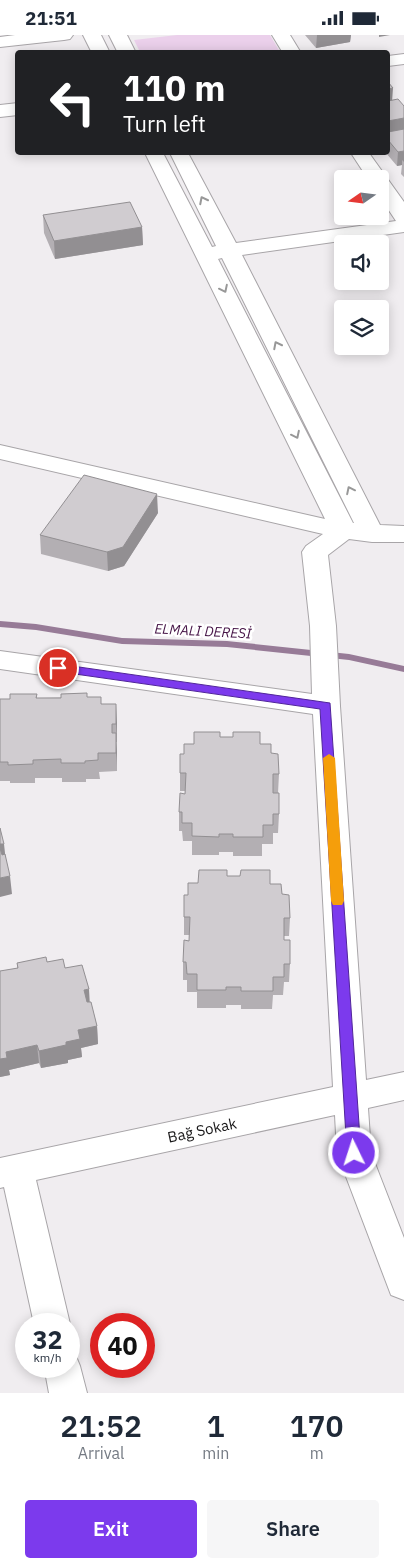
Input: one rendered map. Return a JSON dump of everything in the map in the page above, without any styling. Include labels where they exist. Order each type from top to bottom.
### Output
[{"type":"street","points":[[0,42],[64,35]]},
{"type":"street","points":[[92,35],[100,50]]},
{"type":"street","points":[[118,35],[126,50]]},
{"type":"street","points":[[281,35],[290,50]]},
{"type":"street","points":[[390,61],[404,59]]},
{"type":"street","points":[[0,111],[15,109]]},
{"type":"street","points":[[155,155],[344,531]]},
{"type":"street","points":[[180,155],[372,534]]},
{"type":"street","points":[[361,155],[372,170]]},
{"type":"street","points":[[389,195],[404,217]]},
{"type":"street","points":[[206,254],[404,226]]},
{"type":"street","points":[[0,452],[344,531],[372,534],[404,534]]},
{"type":"street","points":[[344,531],[315,552],[323,626],[354,1153],[404,1283]]},
{"type":"street","points":[[0,660],[326,692]]},
{"type":"street","name":"Bağ Sokak","points":[[9,1171],[404,1086]]},
{"type":"street","points":[[9,1171],[49,1313]]},
{"type":"street","points":[[65,1378],[68,1393]]},
{"type":"shaded area","points":[[177,35],[270,35],[279,50],[139,50],[134,40]]},
{"type":"building","points":[[398,99],[404,106],[404,118],[390,121],[390,101]]},
{"type":"building","points":[[404,129],[404,151],[398,152],[390,142],[390,132]]},
{"type":"building","points":[[130,202],[142,227],[54,241],[43,215]]},
{"type":"building","points":[[84,475],[157,494],[123,547],[107,552],[40,535]]},
{"type":"building","points":[[87,693],[87,697],[101,697],[101,704],[116,704],[116,724],[112,724],[112,733],[116,733],[116,753],[98,753],[98,760],[85,761],[85,763],[61,763],[61,759],[33,760],[33,764],[8,765],[8,762],[0,762],[0,699],[10,699],[10,694],[37,694],[36,698],[61,698],[61,694]]},
{"type":"building","points":[[194,732],[220,732],[220,737],[233,737],[233,732],[260,732],[260,744],[271,744],[271,753],[278,754],[279,774],[273,774],[273,793],[279,793],[279,814],[273,814],[273,825],[263,825],[263,837],[233,837],[233,834],[219,834],[219,837],[192,836],[192,823],[182,823],[182,812],[179,812],[180,793],[185,794],[186,773],[180,773],[180,754],[184,754],[184,744],[194,744]]},
{"type":"building","points":[[0,828],[4,844],[0,844]]},
{"type":"building","points":[[0,848],[2,855],[5,854],[10,876],[0,878]]},
{"type":"building","points":[[199,870],[227,870],[227,876],[240,876],[241,870],[270,870],[270,884],[281,884],[282,894],[289,895],[290,918],[284,918],[284,940],[290,940],[290,964],[284,964],[284,977],[273,977],[273,991],[241,991],[241,987],[226,987],[226,990],[197,990],[197,974],[187,974],[186,962],[183,962],[184,940],[189,941],[190,917],[184,917],[184,895],[188,895],[188,883],[198,883]]},
{"type":"building","points":[[46,957],[47,962],[63,959],[65,968],[82,965],[89,989],[84,990],[87,1002],[91,1002],[97,1026],[78,1030],[80,1039],[66,1042],[66,1045],[39,1051],[37,1045],[6,1052],[7,1058],[0,1059],[0,971],[18,968],[17,963]]},
{"type":"waterway","name":"ELMALI DERESİ","points":[[0,624],[36,627],[122,641],[227,644],[349,657],[404,669]]},
{"type":"slow traffic","points":[[329,758],[338,901]]},
{"type":"route","points":[[58,668],[326,706],[354,1153]]}]
